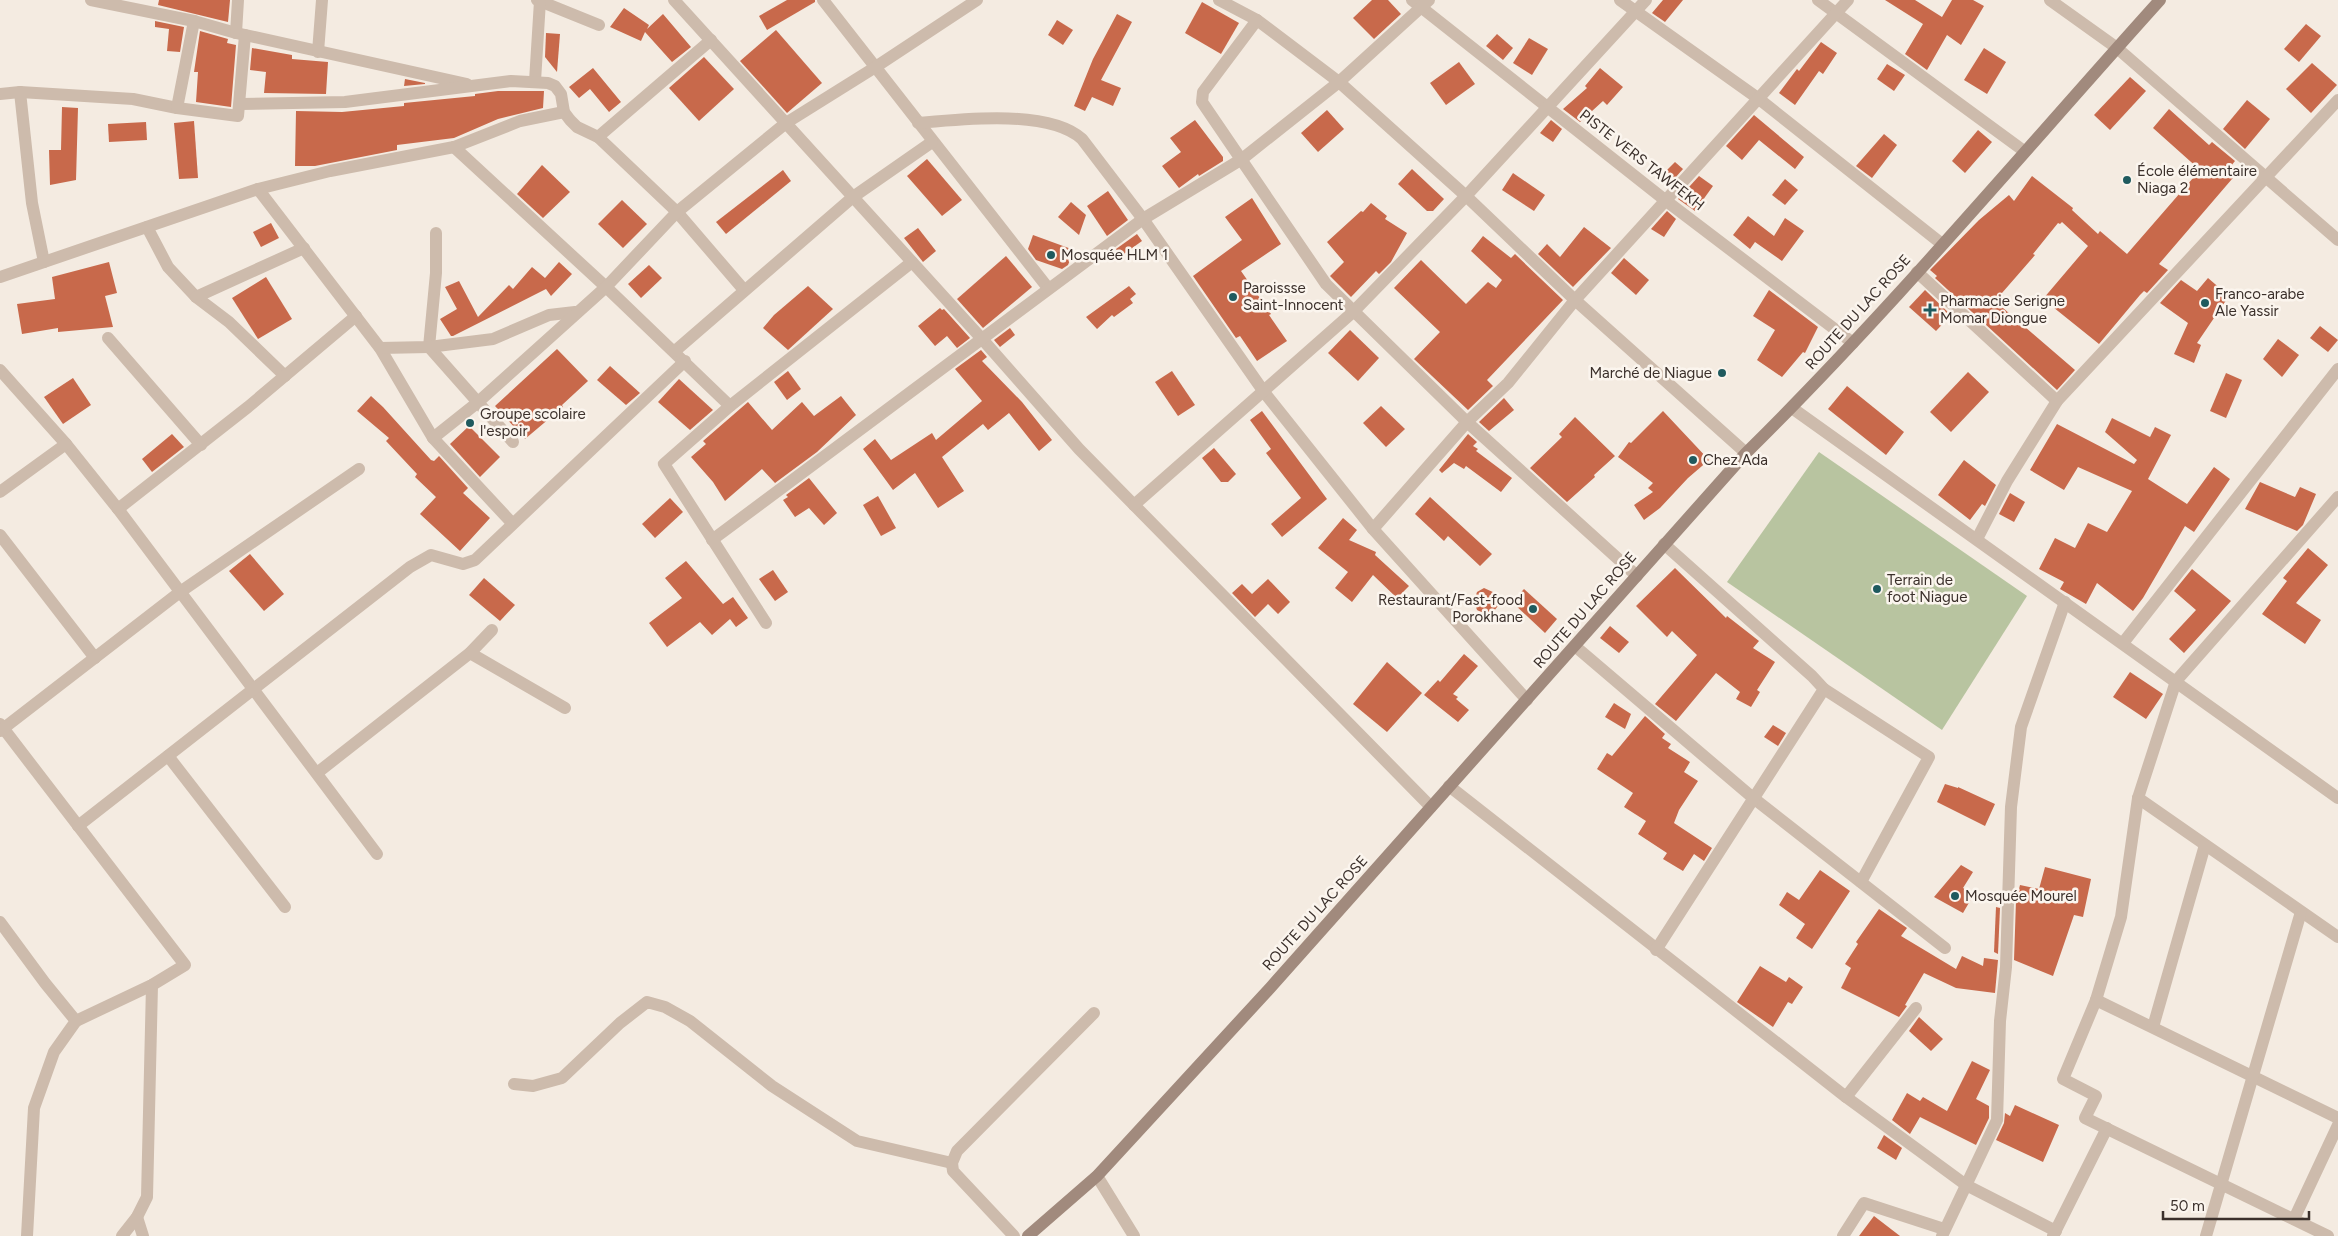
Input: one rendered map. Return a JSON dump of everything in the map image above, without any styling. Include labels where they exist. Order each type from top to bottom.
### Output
[{"type":"main road","name":"ROUTE DU LAC ROSE","points":[[1028,1236],[1097,1176],[1271,987],[1449,786],[1576,647],[1664,544],[1746,453],[1792,408],[1853,343],[2160,0]]},
{"type":"street","points":[[91,0],[194,21],[240,34],[475,86]]},
{"type":"street","points":[[0,94],[20,92],[133,100],[238,116],[240,104],[240,34],[238,0]]},
{"type":"street","points":[[318,52],[322,0]]},
{"type":"street","points":[[674,0],[983,340],[1079,449],[1431,807]]},
{"type":"street","points":[[823,0],[874,68],[1048,288]]},
{"type":"street","points":[[433,438],[477,403],[606,286],[677,212],[786,122],[874,68],[977,0]]},
{"type":"street","points":[[1219,0],[1257,20],[1339,82],[1466,196],[1575,300],[1746,453]]},
{"type":"street","points":[[1620,0],[1758,99],[1942,244]]},
{"type":"street","points":[[1134,505],[1353,312],[1466,196],[1646,0]]},
{"type":"street","points":[[1818,0],[2024,151]]},
{"type":"street","points":[[1373,529],[1467,422],[1508,382],[1575,300],[1848,0]]},
{"type":"street","points":[[2050,0],[2117,48],[2338,240]]},
{"type":"street","points":[[535,81],[539,1],[599,25]]},
{"type":"street","points":[[712,540],[983,340],[1048,288],[1143,220],[1242,159],[1339,82],[1421,2]]},
{"type":"street","name":"PISTE VERS TAWFEKH","points":[[1421,2],[1665,200],[1853,343]]},
{"type":"street","points":[[1257,20],[1202,96],[1202,102],[1320,275],[1353,312],[1467,422],[1637,576]]},
{"type":"street","points":[[177,108],[194,21]]},
{"type":"street","points":[[598,137],[711,40]]},
{"type":"street","points":[[240,104],[344,102],[511,81],[548,83],[558,89],[564,112],[577,127],[598,137],[677,212],[744,290]]},
{"type":"street","points":[[20,92],[32,203],[44,262]]},
{"type":"street","points":[[1977,539],[2008,481],[2056,401],[2338,100]]},
{"type":"street","points":[[0,277],[258,189],[330,170],[454,147],[520,121],[564,112]]},
{"type":"street","points":[[918,123],[965,118],[1018,119],[1062,126],[1072,130],[1082,139],[1143,220],[1264,392],[1373,529],[1527,700]]},
{"type":"street","points":[[675,352],[853,197],[932,142]]},
{"type":"street","points":[[454,147],[606,286],[730,406]]},
{"type":"street","points":[[258,189],[380,348],[433,438],[512,523]]},
{"type":"street","points":[[147,227],[168,267],[196,297],[229,322],[285,376]]},
{"type":"street","points":[[436,233],[436,273],[429,347],[513,442]]},
{"type":"street","points":[[196,297],[304,248]]},
{"type":"street","points":[[766,623],[664,464],[730,406],[912,262]]},
{"type":"street","points":[[1917,272],[2056,401]]},
{"type":"street","points":[[380,348],[429,347],[493,339],[549,315],[576,312]]},
{"type":"street","points":[[118,509],[201,445],[356,316]]},
{"type":"street","points":[[108,338],[201,445]]},
{"type":"street","points":[[78,826],[410,567],[435,555],[459,563],[469,564],[685,361]]},
{"type":"street","points":[[2123,643],[2338,369]]},
{"type":"street","points":[[0,370],[66,444],[118,509],[377,854]]},
{"type":"street","points":[[1792,408],[2338,798]]},
{"type":"street","points":[[0,492],[66,444]]},
{"type":"street","points":[[27,1236],[34,1108],[54,1052],[76,1021],[152,985],[185,965],[1,728],[180,592],[359,468]]},
{"type":"street","points":[[2328,1236],[2310,1232],[2294,1220],[2085,1118],[2096,1096],[2063,1079],[2096,1000],[2121,918],[2138,798],[2176,681],[2338,497]]},
{"type":"street","points":[[0,536],[95,658]]},
{"type":"street","points":[[1664,544],[1812,676],[1824,689],[1929,757],[1861,882]]},
{"type":"street","points":[[1844,1236],[1864,1203],[1943,1232],[1997,1120],[2000,1021],[2006,967],[2011,807],[2021,727],[2065,602]]},
{"type":"street","points":[[317,773],[470,653],[492,630]]},
{"type":"street","points":[[1576,647],[1752,797],[1945,948]]},
{"type":"street","points":[[470,653],[565,708]]},
{"type":"street","points":[[1656,950],[1752,797],[1824,689]]},
{"type":"street","points":[[168,756],[285,907]]},
{"type":"street","points":[[1449,786],[1846,1097],[1966,1185],[2054,1233],[2106,1128]]},
{"type":"street","points":[[2138,798],[2338,937]]},
{"type":"street","points":[[2153,1027],[2205,845]]},
{"type":"street","points":[[2206,1236],[2301,912]]},
{"type":"street","points":[[0,922],[76,1021]]},
{"type":"street","points":[[122,1236],[137,1217],[146,1197],[152,985]]},
{"type":"street","points":[[2096,1000],[2338,1118]]},
{"type":"street","points":[[514,1084],[534,1086],[562,1078],[620,1023],[647,1002],[665,1007],[690,1021],[772,1086],[857,1141],[952,1163]]},
{"type":"street","points":[[1846,1097],[1916,1008]]},
{"type":"street","points":[[1014,1236],[952,1171],[952,1163],[957,1151],[1094,1013]]},
{"type":"street","points":[[2294,1220],[2338,1125]]},
{"type":"street","points":[[1097,1176],[1134,1236]]},
{"type":"street","points":[[137,1217],[143,1236]]},
{"type":"green space","name":"Terrain de foot Niague","points":[[1819,452],[2027,596],[1942,730],[1727,582]]},
{"type":"building","points":[[159,0],[230,0],[228,22],[158,5]]},
{"type":"building","points":[[787,0],[815,0],[815,2],[767,30],[759,16]]},
{"type":"building","points":[[1372,0],[1388,0],[1401,14],[1374,39],[1353,18]]},
{"type":"building","points":[[1663,0],[1683,0],[1665,22],[1652,13]]},
{"type":"building","points":[[1885,0],[1915,0],[1942,17],[1952,0],[1973,0],[1984,6],[1961,45],[1947,35],[1927,70],[1905,54],[1923,24]]},
{"type":"building","points":[[1202,2],[1239,23],[1221,54],[1185,33]]},
{"type":"building","points":[[624,8],[649,25],[647,29],[663,14],[691,47],[672,62],[645,32],[641,41],[610,27]]},
{"type":"building","points":[[1117,14],[1132,22],[1101,80],[1121,88],[1113,106],[1092,97],[1085,111],[1074,106],[1093,59]]},
{"type":"building","points":[[1057,20],[1073,30],[1063,45],[1048,35]]},
{"type":"building","points":[[155,21],[184,27],[180,52],[167,51],[169,29],[155,27]]},
{"type":"building","points":[[2306,24],[2321,36],[2299,62],[2284,49]]},
{"type":"building","points":[[776,30],[822,83],[787,113],[740,61]]},
{"type":"building","points":[[200,31],[228,39],[227,43],[236,45],[231,107],[196,102],[198,72],[194,72]]},
{"type":"building","points":[[546,33],[560,34],[557,72],[545,57]]},
{"type":"building","points":[[1497,34],[1513,48],[1503,60],[1486,46]]},
{"type":"building","points":[[1529,38],[1548,49],[1532,75],[1513,63]]},
{"type":"building","points":[[1821,42],[1837,53],[1823,74],[1819,71],[1795,105],[1779,93]]},
{"type":"building","points":[[252,48],[292,55],[292,59],[328,62],[326,94],[264,93],[266,72],[250,70]]},
{"type":"building","points":[[1984,48],[2006,62],[1987,94],[1964,80]]},
{"type":"building","points":[[704,57],[734,89],[699,121],[669,88]]},
{"type":"building","points":[[1459,62],[1475,84],[1446,105],[1430,83]]},
{"type":"building","points":[[2312,63],[2337,85],[2311,113],[2286,89]]},
{"type":"building","points":[[1887,64],[1905,75],[1894,91],[1877,79]]},
{"type":"building","points":[[593,68],[621,102],[609,112],[590,89],[579,98],[569,87]]},
{"type":"building","points":[[1600,68],[1623,87],[1607,105],[1603,101],[1580,122],[1563,109],[1587,88],[1585,86]]},
{"type":"building","points":[[2130,77],[2146,91],[2110,130],[2094,115]]},
{"type":"building","points":[[405,79],[425,83],[425,84],[404,86]]},
{"type":"building","points":[[498,91],[544,91],[543,108],[498,119],[454,138],[397,145],[397,150],[315,166],[295,166],[296,111],[342,112],[404,106],[404,103],[475,96],[475,94]]},
{"type":"building","points":[[2247,100],[2270,119],[2245,149],[2223,129]]},
{"type":"building","points":[[62,107],[78,108],[76,180],[50,185],[49,150],[61,150]]},
{"type":"building","points":[[2169,109],[2209,145],[2212,142],[2235,161],[2231,166],[2238,172],[2159,264],[2168,270],[2147,293],[2144,291],[2140,295],[2099,344],[2043,299],[2088,246],[2062,222],[2058,223],[2033,254],[2035,255],[1995,301],[2075,370],[2057,390],[1935,278],[1937,276],[1930,270],[1979,220],[2009,195],[2014,201],[2032,176],[2073,208],[2072,210],[2098,234],[2100,231],[2127,254],[2200,170],[2153,128]]},
{"type":"building","points":[[1327,110],[1344,129],[1318,152],[1301,133]]},
{"type":"building","points":[[1754,115],[1804,157],[1795,169],[1759,140],[1742,160],[1726,146]]},
{"type":"building","points":[[1195,120],[1223,157],[1223,161],[1199,176],[1198,174],[1179,188],[1162,166],[1181,152],[1170,138]]},
{"type":"building","points":[[1551,120],[1562,129],[1553,142],[1540,133]]},
{"type":"building","points":[[194,121],[198,178],[179,179],[174,123]]},
{"type":"building","points":[[146,122],[147,140],[109,142],[108,124]]},
{"type":"building","points":[[1978,130],[1992,142],[1965,173],[1952,161]]},
{"type":"building","points":[[1884,134],[1897,145],[1872,178],[1856,166]]},
{"type":"building","points":[[927,159],[962,200],[942,216],[907,176]]},
{"type":"building","points":[[1675,162],[1683,169],[1667,187],[1658,179]]},
{"type":"building","points":[[542,165],[570,192],[543,218],[517,194]]},
{"type":"building","points":[[1412,169],[1444,199],[1433,211],[1427,211],[1398,184]]},
{"type":"building","points":[[783,170],[791,181],[726,234],[716,222]]},
{"type":"building","points":[[1513,173],[1545,195],[1534,211],[1502,190]]},
{"type":"building","points":[[1699,176],[1713,186],[1695,211],[1678,199]]},
{"type":"building","points":[[1785,179],[1798,190],[1785,205],[1772,195]]},
{"type":"building","points":[[1108,191],[1128,220],[1107,236],[1087,206]]},
{"type":"building","points":[[1252,198],[1281,244],[1241,271],[1287,341],[1257,361],[1240,336],[1236,338],[1193,276],[1242,240],[1225,217]]},
{"type":"building","points":[[622,200],[647,224],[623,248],[598,224]]},
{"type":"building","points":[[1071,202],[1086,215],[1079,235],[1058,217]]},
{"type":"building","points":[[1371,203],[1387,216],[1385,219],[1407,233],[1391,262],[1379,274],[1376,271],[1351,297],[1330,276],[1344,262],[1327,242]]},
{"type":"building","points":[[1667,211],[1676,219],[1664,237],[1651,229]]},
{"type":"building","points":[[1748,216],[1774,236],[1785,218],[1804,231],[1782,261],[1755,242],[1750,249],[1733,235]]},
{"type":"building","points":[[271,223],[279,238],[261,247],[253,232]]},
{"type":"building","points":[[1584,227],[1611,248],[1573,287],[1538,254],[1547,244],[1560,257]]},
{"type":"building","points":[[918,228],[936,251],[923,262],[904,238]]},
{"type":"building","points":[[1137,234],[1142,241],[1121,256],[1116,249]]},
{"type":"building","points":[[1033,235],[1074,250],[1068,265],[1062,269],[1036,260],[1028,249]]},
{"type":"building","points":[[1483,236],[1511,258],[1515,254],[1563,300],[1487,380],[1493,386],[1468,410],[1414,359],[1440,332],[1394,288],[1421,260],[1466,304],[1488,282],[1496,288],[1502,280],[1471,251]]},
{"type":"building","points":[[1006,256],[1032,287],[983,328],[957,299]]},
{"type":"building","points":[[1624,258],[1649,280],[1636,295],[1611,273]]},
{"type":"building","points":[[109,262],[117,293],[105,296],[113,327],[58,332],[58,328],[22,334],[17,304],[55,299],[52,277]]},
{"type":"building","points":[[559,262],[572,274],[551,296],[546,289],[453,336],[451,336],[440,319],[457,309],[445,287],[459,281],[478,317],[509,285],[513,289],[532,267],[545,278]]},
{"type":"building","points":[[649,265],[662,278],[641,298],[628,284]]},
{"type":"building","points":[[266,277],[292,319],[258,339],[232,298]]},
{"type":"building","points":[[2208,278],[2229,296],[2197,343],[2201,345],[2194,363],[2174,354],[2188,323],[2160,303],[2181,280],[2197,291]]},
{"type":"building","points":[[808,286],[833,309],[788,350],[763,328],[774,315]]},
{"type":"building","points":[[1129,286],[1136,294],[1130,299],[1133,303],[1114,317],[1112,315],[1097,329],[1086,317]]},
{"type":"building","points":[[1769,290],[1818,327],[1805,353],[1803,352],[1782,377],[1757,360],[1775,330],[1753,316]]},
{"type":"building","points":[[1925,290],[1951,315],[1936,331],[1909,307]]},
{"type":"building","points":[[940,308],[944,309],[970,338],[957,348],[947,336],[935,346],[918,326]]},
{"type":"building","points":[[2320,326],[2338,340],[2328,352],[2310,338]]},
{"type":"building","points":[[1010,328],[1015,335],[1000,347],[994,340]]},
{"type":"building","points":[[1350,330],[1379,358],[1358,381],[1328,353]]},
{"type":"building","points":[[2278,339],[2299,355],[2282,377],[2263,359]]},
{"type":"building","points":[[557,349],[588,381],[562,405],[563,407],[525,439],[495,406]]},
{"type":"building","points":[[981,350],[987,357],[982,361],[1022,402],[1052,440],[1039,451],[1009,413],[988,430],[983,424],[942,457],[964,491],[938,508],[915,473],[893,490],[863,449],[875,439],[891,460],[932,433],[936,440],[982,401],[955,369]]},
{"type":"building","points":[[610,366],[640,393],[626,405],[597,380]]},
{"type":"building","points":[[788,371],[801,389],[787,400],[774,382]]},
{"type":"building","points":[[1172,371],[1195,405],[1178,416],[1155,382]]},
{"type":"building","points":[[1968,372],[1989,392],[1951,432],[1930,412]]},
{"type":"building","points":[[2226,373],[2242,380],[2226,418],[2210,411]]},
{"type":"building","points":[[73,378],[91,405],[63,424],[44,397]]},
{"type":"building","points":[[679,379],[713,410],[690,430],[658,402]]},
{"type":"building","points":[[1847,386],[1904,432],[1886,455],[1828,409]]},
{"type":"building","points":[[371,396],[431,460],[434,461],[439,456],[468,488],[463,493],[490,518],[460,551],[420,514],[436,497],[415,477],[417,474],[386,441],[389,438],[357,411]]},
{"type":"building","points":[[841,396],[856,415],[817,452],[775,483],[762,469],[725,501],[713,482],[691,457],[706,444],[703,441],[748,402],[772,430],[802,402],[814,416]]},
{"type":"building","points":[[1504,398],[1514,410],[1489,431],[1479,422]]},
{"type":"building","points":[[1381,406],[1405,429],[1386,447],[1363,423]]},
{"type":"building","points":[[1262,411],[1327,499],[1282,537],[1271,524],[1301,498],[1266,453],[1271,449],[1250,420]]},
{"type":"building","points":[[1663,411],[1709,460],[1688,478],[1660,508],[1644,520],[1634,505],[1653,492],[1648,488],[1653,483],[1618,457],[1629,442],[1631,443]]},
{"type":"building","points":[[1575,417],[1615,456],[1567,502],[1530,468],[1562,437],[1559,434]]},
{"type":"building","points":[[2112,418],[2150,437],[2155,427],[2171,435],[2148,479],[2187,504],[2214,467],[2230,479],[2194,532],[2185,526],[2143,598],[2133,611],[2097,583],[2086,604],[2060,589],[2064,582],[2039,569],[2055,538],[2075,548],[2088,523],[2107,532],[2132,491],[2078,467],[2064,490],[2030,470],[2057,424],[2134,464],[2137,460],[2105,432]]},
{"type":"building","points":[[469,426],[500,457],[480,477],[450,444]]},
{"type":"building","points":[[172,434],[184,447],[152,472],[142,459]]},
{"type":"building","points":[[1468,434],[1477,442],[1473,446],[1478,449],[1476,451],[1512,478],[1501,492],[1466,466],[1464,469],[1454,463],[1442,473],[1439,470]]},
{"type":"building","points":[[1214,448],[1236,474],[1228,482],[1221,482],[1202,458]]},
{"type":"building","points":[[1964,460],[1996,485],[1985,506],[1982,504],[1970,520],[1938,495]]},
{"type":"building","points":[[809,478],[837,513],[824,525],[809,508],[795,517],[783,500],[788,497],[786,495]]},
{"type":"building","points":[[2260,482],[2295,497],[2300,487],[2316,494],[2303,525],[2297,531],[2245,509]]},
{"type":"building","points":[[2010,493],[2025,502],[2014,522],[1999,514]]},
{"type":"building","points":[[878,496],[896,528],[881,536],[863,505]]},
{"type":"building","points":[[1430,497],[1492,554],[1480,566],[1448,536],[1444,541],[1415,514]]},
{"type":"building","points":[[670,498],[683,512],[655,538],[642,524]]},
{"type":"building","points":[[1343,518],[1357,530],[1349,540],[1376,552],[1375,555],[1409,586],[1397,598],[1373,575],[1352,602],[1335,588],[1348,572],[1318,548]]},
{"type":"building","points":[[2308,548],[2328,565],[2296,603],[2321,620],[2305,644],[2262,614],[2287,581],[2283,578]]},
{"type":"building","points":[[250,554],[284,594],[264,611],[229,571]]},
{"type":"building","points":[[686,561],[723,604],[733,597],[748,618],[736,627],[730,619],[712,635],[700,622],[667,647],[649,623],[682,598],[665,578]]},
{"type":"building","points":[[1675,568],[1726,618],[1727,616],[1759,641],[1753,648],[1775,662],[1757,690],[1760,692],[1751,707],[1736,699],[1740,692],[1716,673],[1676,721],[1655,704],[1697,655],[1672,631],[1667,637],[1636,606]]},
{"type":"building","points":[[2192,569],[2231,601],[2184,653],[2169,639],[2196,610],[2174,591]]},
{"type":"building","points":[[773,570],[788,592],[775,601],[759,579]]},
{"type":"building","points":[[484,578],[515,605],[500,621],[469,595]]},
{"type":"building","points":[[1268,579],[1290,602],[1278,614],[1268,604],[1255,617],[1232,593],[1242,584],[1252,594]]},
{"type":"building","points":[[1484,588],[1495,593],[1501,602],[1494,611],[1485,614],[1477,610],[1474,601],[1477,592]]},
{"type":"building","points":[[1524,589],[1557,619],[1545,633],[1512,602]]},
{"type":"building","points":[[1610,626],[1629,642],[1619,653],[1600,638]]},
{"type":"building","points":[[1464,654],[1478,666],[1453,694],[1469,710],[1458,722],[1424,695],[1438,680],[1440,682]]},
{"type":"building","points":[[1387,662],[1422,693],[1387,732],[1353,704]]},
{"type":"building","points":[[2130,672],[2163,694],[2146,719],[2113,697]]},
{"type":"building","points":[[1614,703],[1631,714],[1625,729],[1605,717]]},
{"type":"building","points":[[1645,716],[1665,734],[1662,738],[1671,744],[1668,748],[1690,762],[1684,772],[1698,781],[1679,810],[1674,823],[1712,848],[1704,861],[1694,854],[1683,871],[1663,859],[1667,853],[1638,834],[1646,821],[1624,807],[1633,793],[1597,769],[1607,753],[1612,756]]},
{"type":"building","points":[[1773,725],[1786,733],[1778,746],[1764,737]]},
{"type":"building","points":[[1945,784],[1958,787],[1995,804],[1985,826],[1937,802]]},
{"type":"building","points":[[1961,865],[1973,872],[1963,888],[1974,894],[1963,913],[1934,897]]},
{"type":"building","points":[[2045,867],[2091,879],[2083,917],[2074,915],[2053,976],[2014,960],[2016,901],[2020,885],[2039,889]]},
{"type":"building","points":[[1820,870],[1850,891],[1812,949],[1796,938],[1805,924],[1779,905],[1787,892],[1799,900]]},
{"type":"building","points":[[1996,907],[2000,908],[1998,954],[1994,952]]},
{"type":"building","points":[[1879,909],[1907,928],[1901,936],[1956,969],[1962,956],[1983,966],[1984,958],[1998,960],[1995,993],[1956,988],[1924,973],[1905,1005],[1907,1006],[1899,1017],[1841,988],[1851,968],[1845,964],[1858,944],[1856,942]]},
{"type":"building","points":[[1760,966],[1786,982],[1789,977],[1803,987],[1792,1004],[1788,1002],[1773,1027],[1737,1002]]},
{"type":"building","points":[[1919,1017],[1943,1039],[1931,1051],[1909,1031]]},
{"type":"building","points":[[1972,1061],[1990,1070],[1976,1099],[1989,1106],[1989,1118],[1976,1145],[1920,1117],[1910,1134],[1892,1120],[1907,1093],[1920,1101],[1923,1097],[1947,1111]]},
{"type":"building","points":[[2015,1105],[2059,1125],[2043,1162],[1996,1140],[2004,1123],[2005,1113],[2010,1116]]},
{"type":"building","points":[[1884,1135],[1902,1148],[1896,1160],[1877,1148]]},
{"type":"building","points":[[1874,1216],[1900,1236],[1859,1236]]},
{"type":"place","name":"École élémentaire Niaga 2","points":[[2127,180]]},
{"type":"place","name":"Mosquée HLM 1","points":[[1051,255]]},
{"type":"place","name":"Paroissse Saint-Innocent","points":[[1233,297]]},
{"type":"place","name":"Franco-arabe Ale Yassir","points":[[2205,303]]},
{"type":"place","name":"Pharmacie Serigne Momar Diongue","points":[[1930,310]]},
{"type":"place","name":"Marché de Niague","points":[[1722,373]]},
{"type":"place","name":"Groupe scolaire l'espoir","points":[[470,423]]},
{"type":"place","name":"Chez Ada","points":[[1693,460]]},
{"type":"place","name":"Terrain de foot Niague","points":[[1877,589]]},
{"type":"place","name":"Restaurant/Fast-food Porokhane","points":[[1533,609]]},
{"type":"place","name":"Mosquée Mourel","points":[[1955,896]]}]
